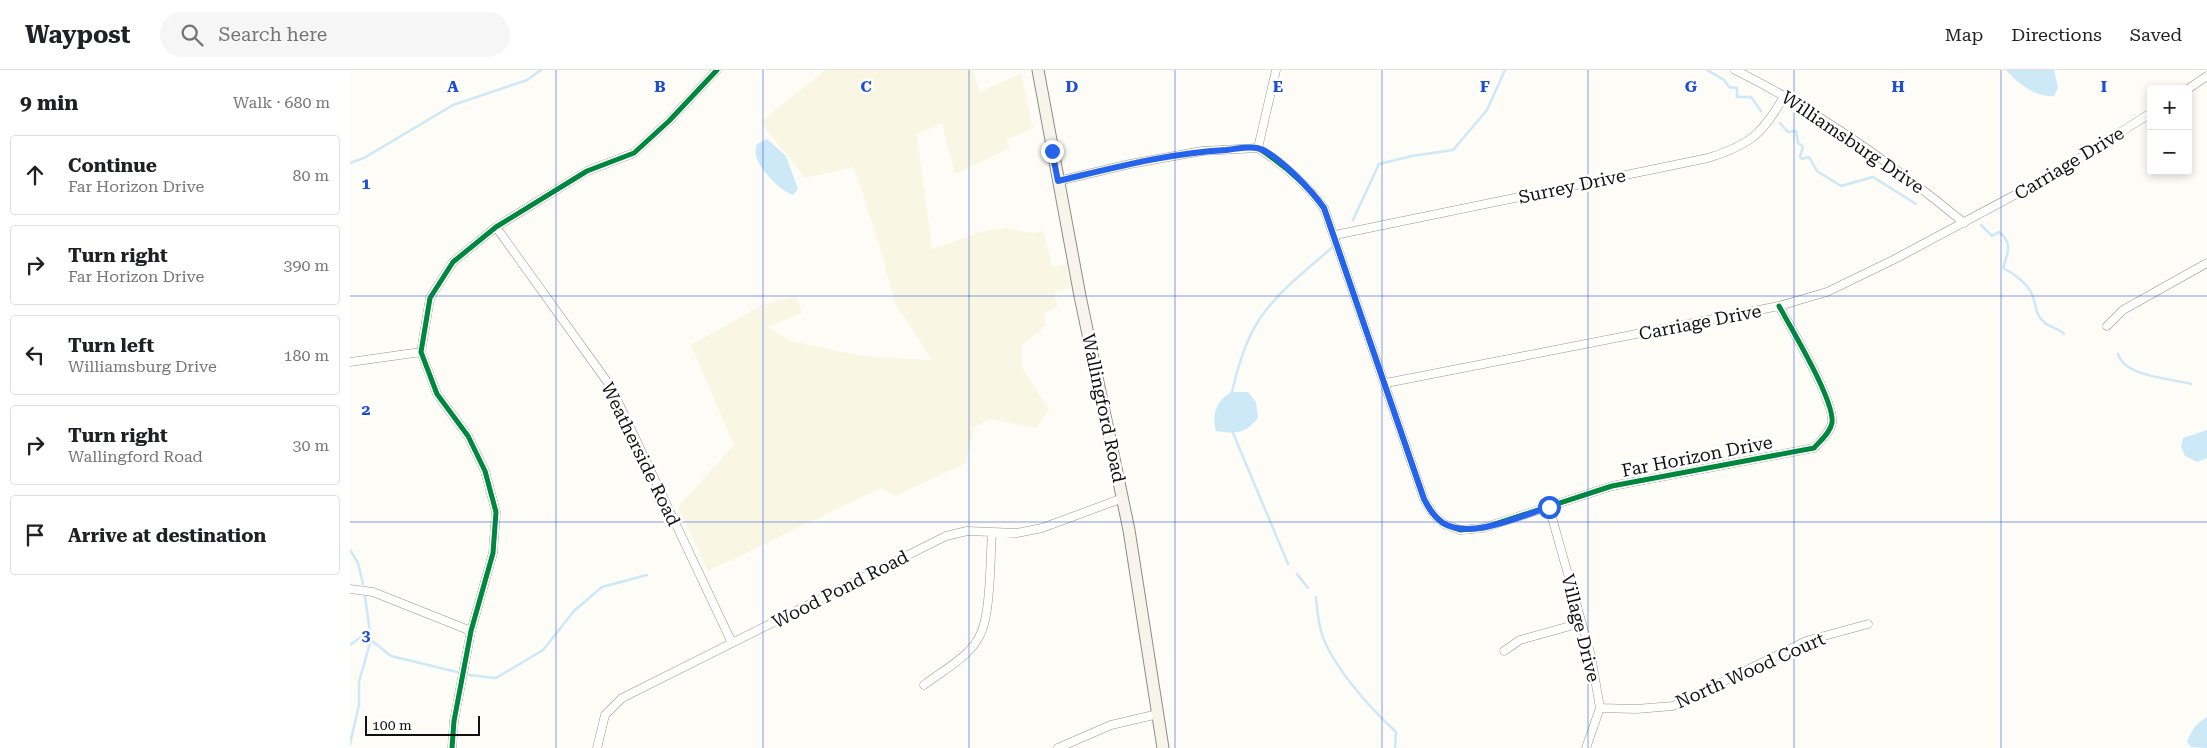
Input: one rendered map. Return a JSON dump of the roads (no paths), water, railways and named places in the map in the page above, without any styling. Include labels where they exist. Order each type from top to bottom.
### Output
[{"type":"street","points":[[452,748],[454,721],[471,631],[493,553],[496,512],[485,471],[468,436],[437,394],[421,352],[430,298],[453,262],[496,227],[587,171],[634,153],[717,70]]},
{"type":"street","name":"Wallingford Road","points":[[1038,70],[1058,181],[1123,498],[1163,748]]},
{"type":"street","points":[[1058,181],[1130,164],[1202,151],[1258,148],[1276,70]]},
{"type":"street","name":"Williamsburg Drive","points":[[1735,70],[1785,95],[1907,176],[1964,223]]},
{"type":"street","points":[[2192,86],[2207,76]]},
{"type":"street","name":"Surrey Drive","points":[[1335,235],[1708,158],[1732,151],[1753,139],[1769,121],[1785,95]]},
{"type":"street","name":"Carriage Drive","points":[[1386,383],[1779,306],[1828,292],[1964,223],[2054,174],[2147,116]]},
{"type":"street","name":"Far Horizon Drive","points":[[1258,148],[1284,165],[1310,188],[1324,208],[1386,383],[1424,499],[1433,514],[1444,524],[1460,530],[1483,528],[1612,486],[1814,448],[1828,432],[1832,422],[1831,414],[1816,376],[1779,306]]},
{"type":"street","name":"Weatherside Road","points":[[496,227],[610,387],[732,643]]},
{"type":"street","points":[[2107,326],[2123,310],[2207,263]]},
{"type":"street","points":[[350,362],[421,352]]},
{"type":"street","name":"Wood Pond Road","points":[[597,748],[605,715],[622,698],[946,536],[967,531],[1017,533],[1042,528],[1123,498]]},
{"type":"street","name":"Village Drive","points":[[1549,507],[1591,656],[1600,708],[1586,748]]},
{"type":"street","points":[[924,685],[968,652],[980,636],[985,615],[992,533]]},
{"type":"street","points":[[350,588],[373,592],[471,631]]},
{"type":"street","points":[[1504,651],[1520,640],[1581,623]]},
{"type":"street","name":"North Wood Court","points":[[1600,708],[1636,709],[1672,706],[1806,641],[1868,624]]},
{"type":"street","points":[[1058,748],[1111,725],[1158,714]]},
{"type":"water","points":[[2006,70],[2054,70],[2058,88],[2054,96],[2041,95],[2016,80]]},
{"type":"water","points":[[767,139],[786,156],[798,189],[793,195],[777,185],[758,161],[756,156],[757,144]]},
{"type":"water","points":[[1232,392],[1248,392],[1256,402],[1258,418],[1249,427],[1240,432],[1216,431],[1214,419],[1216,408],[1222,399]]},
{"type":"water","points":[[2207,430],[2207,458],[2197,462],[2185,456],[2181,447],[2183,438]]},
{"type":"water","points":[[2207,717],[2207,748],[2191,747],[2187,742],[2192,730]]},
{"type":"waterway","points":[[350,163],[364,158],[453,105],[527,80],[541,70]]},
{"type":"waterway","points":[[1353,220],[1379,164],[1412,156],[1453,150],[1487,110],[1505,70]]},
{"type":"waterway","points":[[1707,70],[1724,80],[1729,87],[1737,88],[1737,97],[1751,97],[1761,111]]},
{"type":"waterway","points":[[1780,123],[1788,132],[1796,131],[1798,143],[1803,147],[1800,156],[1802,159],[1809,157],[1817,171],[1841,186],[1873,177],[1916,204]]},
{"type":"waterway","points":[[1981,225],[1992,236],[1999,232],[2003,236],[2008,244],[2003,268],[2019,279],[2030,290],[2041,319],[2064,334]]},
{"type":"waterway","points":[[1232,392],[1245,349],[1260,318],[1290,284],[1334,246]]},
{"type":"waterway","points":[[2118,354],[2122,362],[2129,368],[2149,375],[2191,384]]},
{"type":"waterway","points":[[1233,433],[1288,564]]},
{"type":"waterway","points":[[350,550],[358,563],[363,584]]},
{"type":"waterway","points":[[1297,574],[1308,588]]},
{"type":"waterway","points":[[469,675],[496,678],[543,650],[574,611],[602,587],[647,575]]},
{"type":"waterway","points":[[350,744],[359,705],[359,682],[371,639],[365,597]]},
{"type":"waterway","points":[[1316,597],[1320,627],[1326,644],[1352,685],[1396,732],[1395,748]]},
{"type":"waterway","points":[[350,645],[369,631]]},
{"type":"waterway","points":[[371,640],[391,656],[457,672]]}]
